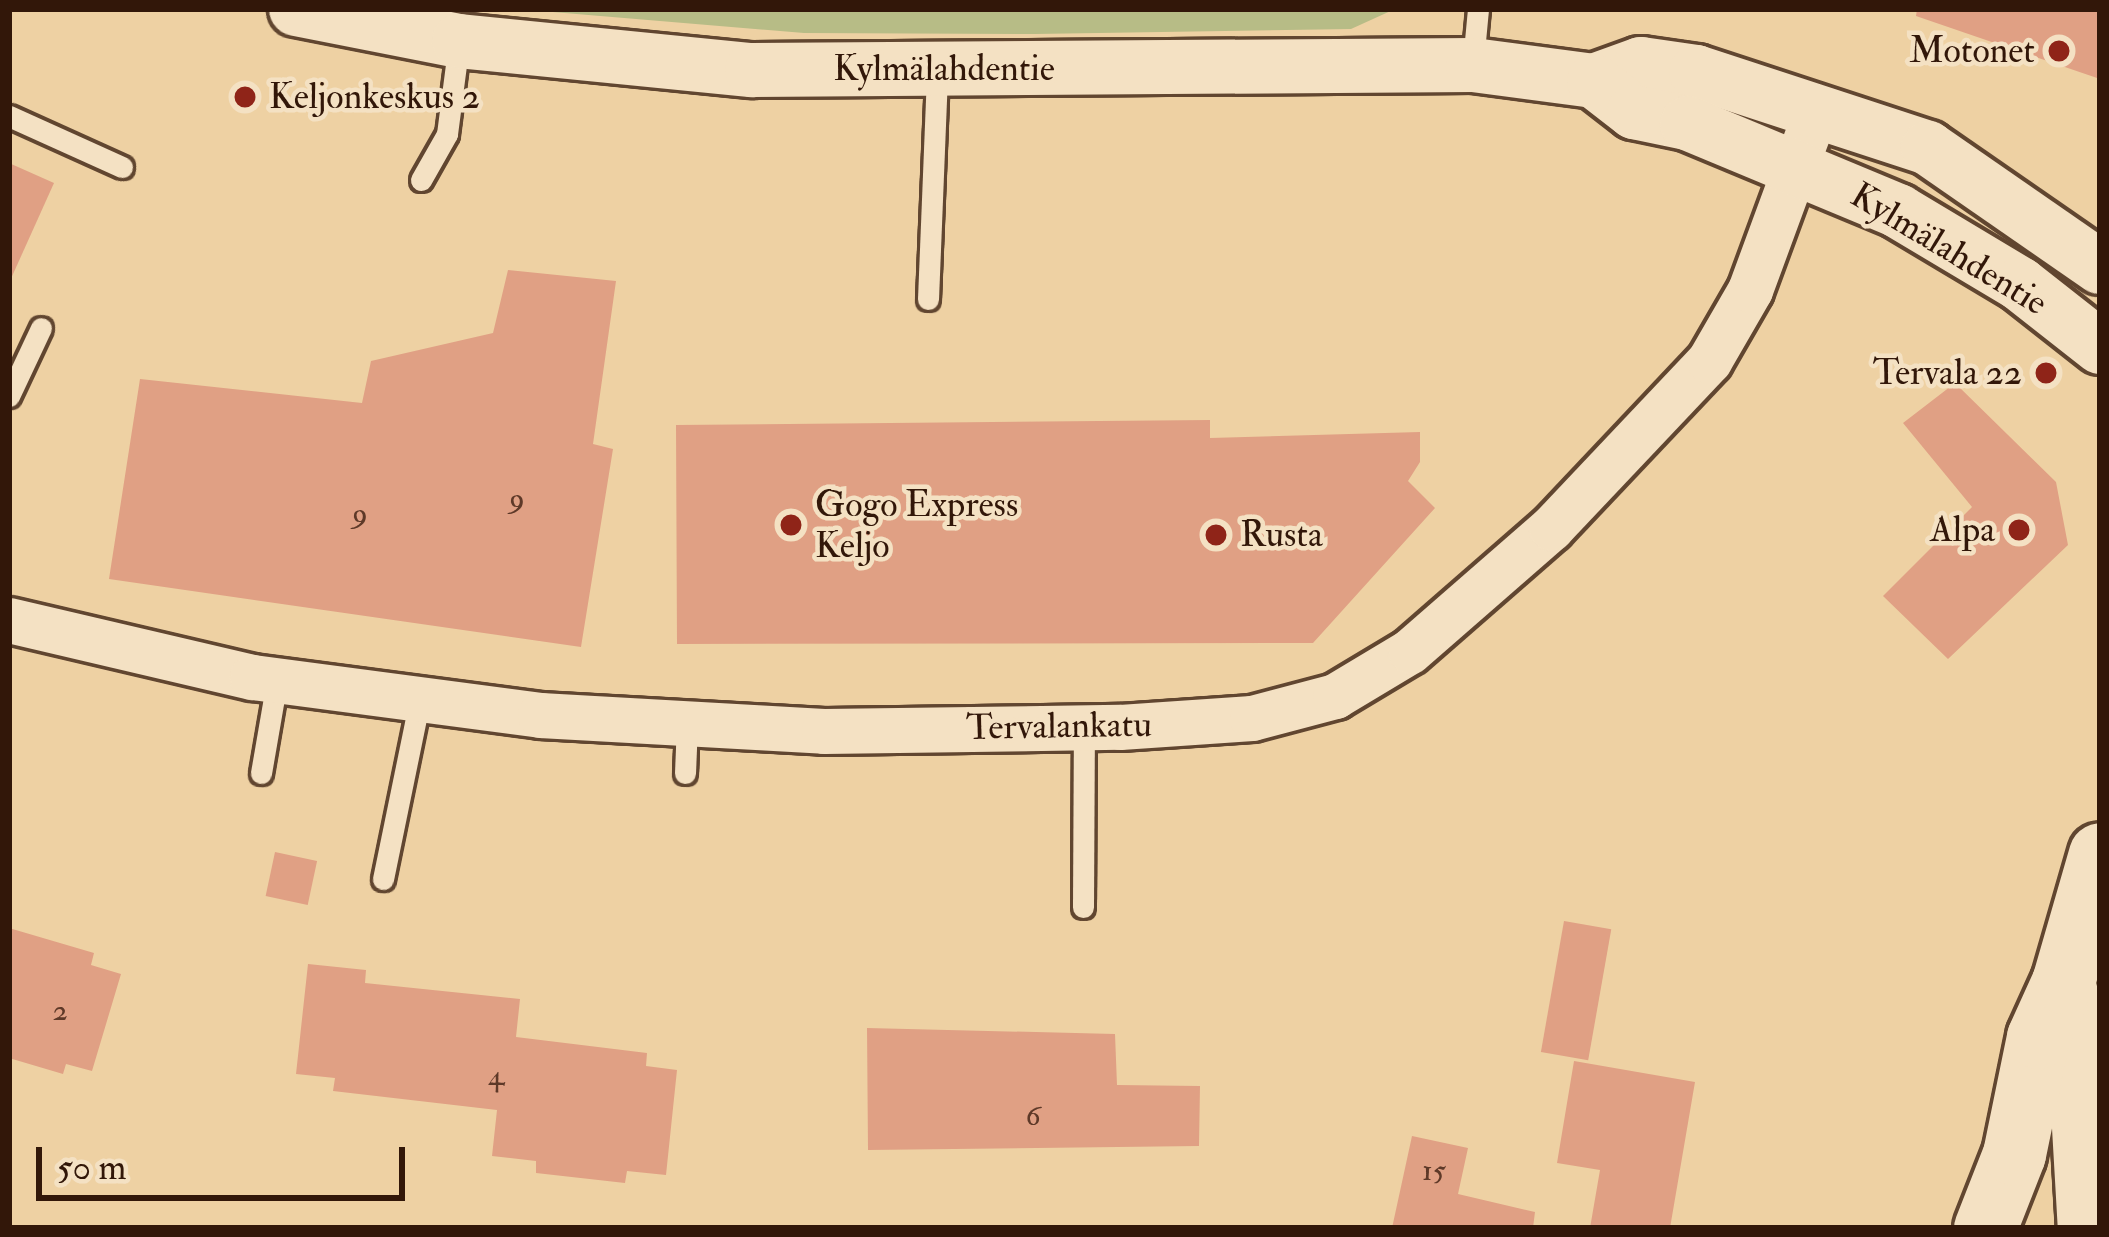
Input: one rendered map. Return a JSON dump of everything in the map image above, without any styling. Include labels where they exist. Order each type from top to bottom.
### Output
[{"type":"main road","points":[[1985,1228],[2014,1154],[2038,1036],[2063,982],[2100,854]]},
{"type":"main road","points":[[2063,982],[2078,1040],[2089,1228]]},
{"type":"street","name":"Kylmälahdentie","points":[[296,9],[459,41],[752,70],[1473,65],[1594,81],[1641,64],[1817,108],[1928,148],[2100,267]]},
{"type":"street","name":"Kylmälahdentie","points":[[1594,81],[1634,112],[1687,123],[1796,164],[1898,211],[2020,284],[2100,347]]},
{"type":"street","name":"Tervalankatu","points":[[9,620],[278,680],[420,699],[824,731],[1084,727],[1252,718],[1335,696],[1410,651],[1551,528],[1709,361],[1750,290],[1817,108]]},
{"type":"lane","points":[[1473,65],[1478,9]]},
{"type":"lane","points":[[421,180],[447,134],[459,41]]},
{"type":"lane","points":[[928,299],[937,70]]},
{"type":"lane","points":[[9,116],[122,166]]},
{"type":"lane","points":[[9,396],[41,328]]},
{"type":"lane","points":[[261,773],[278,680]]},
{"type":"lane","points":[[383,879],[420,699]]},
{"type":"lane","points":[[686,773],[687,723]]},
{"type":"lane","points":[[1083,907],[1084,727]]},
{"type":"green space","points":[[517,9],[1395,9],[1351,29],[1035,34],[804,33]]},
{"type":"building","name":"Motonet","points":[[1917,9],[2100,9],[2100,79],[1916,16]]},
{"type":"building","points":[[9,163],[54,183],[9,283]]},
{"type":"building","points":[[508,270],[616,281],[593,444],[613,449],[581,647],[109,579],[140,379],[362,403],[371,361],[493,333]]},
{"type":"building","name":"Alpa","points":[[1955,383],[2056,482],[2068,545],[1948,659],[1883,596],[1972,507],[1903,423]]},
{"type":"building","points":[[1210,420],[1210,438],[1420,432],[1420,462],[1408,481],[1435,508],[1313,643],[677,644],[676,425]]},
{"type":"building","points":[[275,852],[317,861],[308,905],[266,896]]},
{"type":"building","points":[[1564,921],[1611,929],[1588,1060],[1541,1052]]},
{"type":"building","points":[[9,928],[94,953],[91,965],[121,974],[92,1071],[66,1064],[63,1074],[9,1058]]},
{"type":"building","points":[[308,964],[366,970],[365,983],[520,999],[516,1037],[647,1053],[646,1066],[677,1070],[666,1175],[627,1171],[625,1183],[536,1173],[536,1161],[492,1156],[497,1110],[333,1091],[335,1078],[296,1074]]},
{"type":"building","points":[[867,1028],[1115,1034],[1117,1085],[1200,1086],[1199,1146],[868,1150]]},
{"type":"building","points":[[1574,1061],[1695,1082],[1670,1228],[1590,1228],[1600,1170],[1557,1163]]},
{"type":"building","points":[[1412,1136],[1468,1148],[1458,1194],[1535,1212],[1533,1228],[1392,1228]]},
{"type":"place","name":"Motonet","points":[[2059,51]]},
{"type":"place","name":"Keljonkeskus 2","points":[[245,97]]},
{"type":"place","name":"Tervala 22","points":[[2046,373]]},
{"type":"place","name":"Gogo Express Keljo","points":[[791,525]]},
{"type":"place","name":"Alpa","points":[[2019,530]]},
{"type":"place","name":"Rusta","points":[[1216,535]]}]
